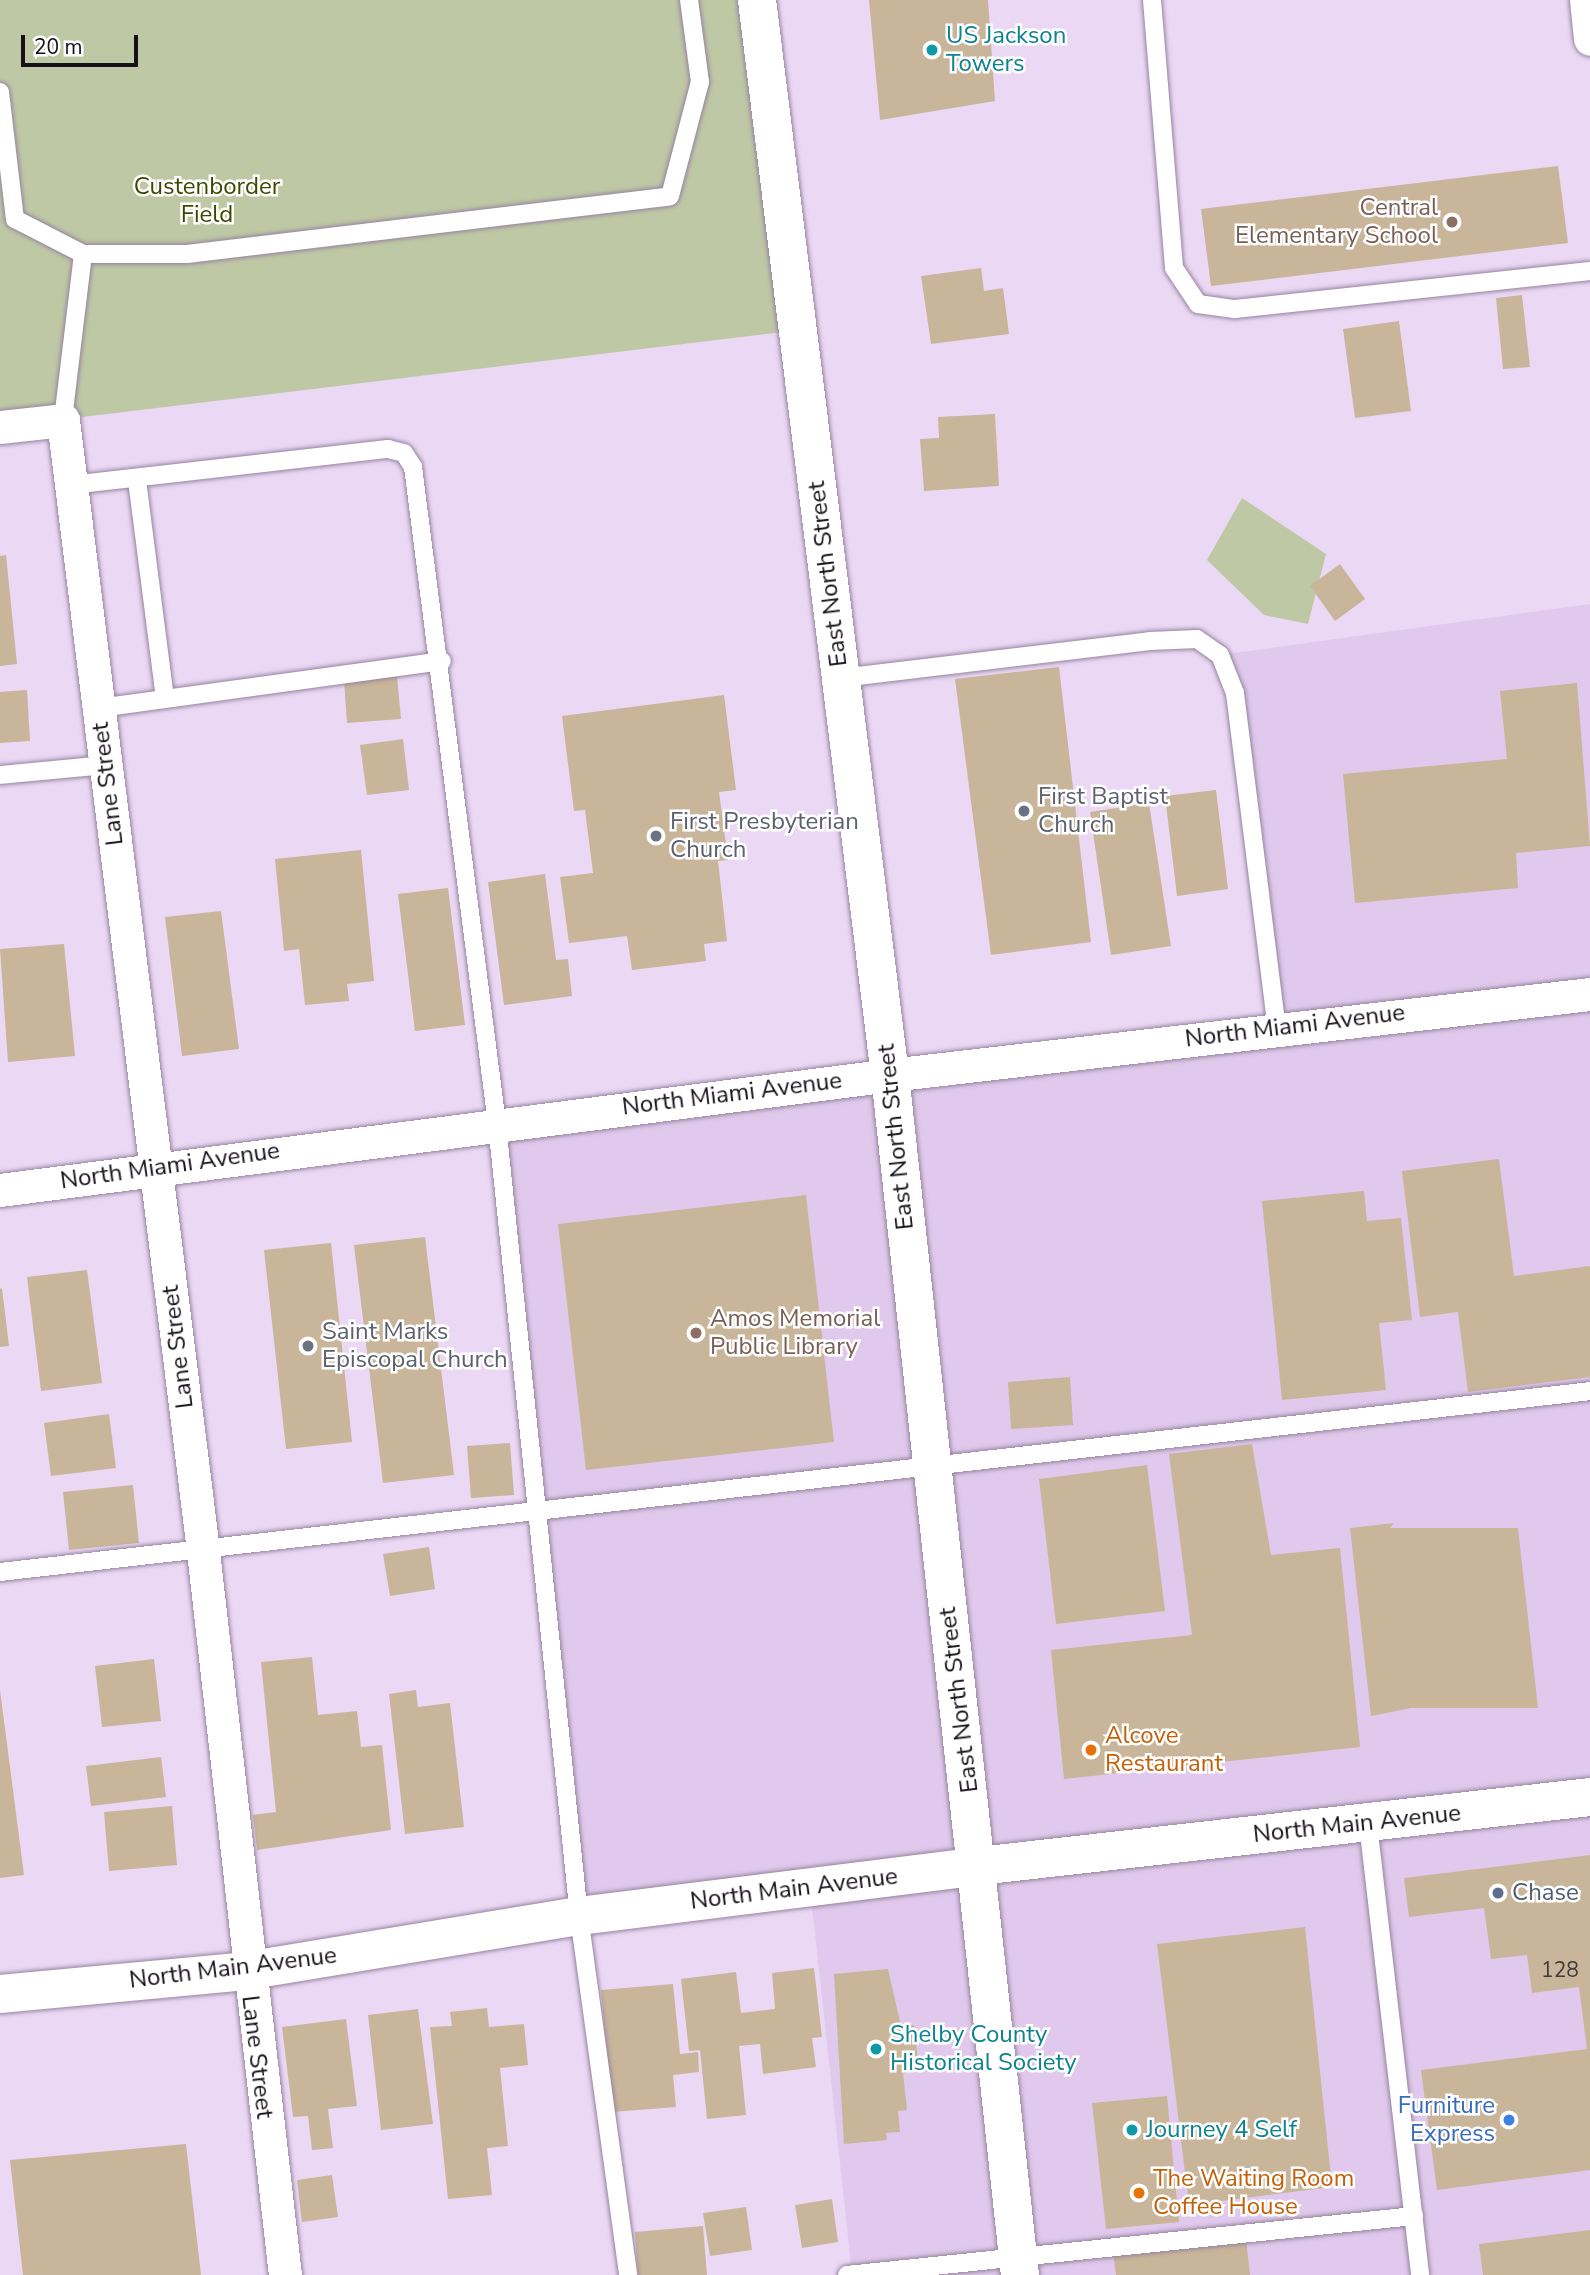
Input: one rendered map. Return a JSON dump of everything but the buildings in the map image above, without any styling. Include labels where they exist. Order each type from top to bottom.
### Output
[{"type":"main road","name":"East North Street","points":[[757,0],[890,1074],[930,1466],[979,1866],[1019,2264]]},
{"type":"main road","name":"North Main Avenue","points":[[0,1994],[246,1971],[579,1916],[979,1866],[1590,1797]]},
{"type":"street","points":[[1586,0],[1590,38]]},
{"type":"street","points":[[0,427],[63,420]]},
{"type":"street","name":"Lane Street","points":[[63,420],[203,1551],[246,1971],[285,2275]]},
{"type":"street","name":"North Miami Avenue","points":[[0,1190],[156,1166],[890,1074],[1590,994]]},
{"type":"lane","points":[[0,92],[15,219],[83,254],[187,254],[670,196],[700,82],[689,0]]},
{"type":"lane","points":[[1152,0],[1174,268],[1198,304],[1235,309],[1590,271]]},
{"type":"lane","points":[[63,420],[83,254]]},
{"type":"lane","points":[[71,485],[137,480],[388,449],[404,453],[413,467],[442,660],[497,1124],[579,1916],[628,2275]]},
{"type":"lane","points":[[137,480],[165,698]]},
{"type":"lane","points":[[841,678],[1150,641],[1198,639],[1220,655],[1235,693],[1277,1028]]},
{"type":"lane","points":[[99,708],[442,660]]},
{"type":"lane","points":[[0,775],[105,765]]},
{"type":"lane","points":[[0,1572],[1590,1391]]},
{"type":"lane","points":[[1368,1824],[1420,2275]]},
{"type":"lane","points":[[847,2275],[1019,2264],[1414,2216]]},
{"type":"shaded area","points":[[1590,604],[1590,2275],[846,2275],[852,2274],[810,1887],[579,1916],[497,1124],[1277,1028],[1235,693],[1220,655]]},
{"type":"green space","name":"Custenborder Field","points":[[0,0],[757,0],[798,330],[0,427]]},
{"type":"green space","points":[[1242,498],[1326,554],[1308,624],[1264,615],[1207,560]]},
{"type":"place","name":"US Jackson Towers","points":[[932,50]]},
{"type":"place","name":"Central Elementary School","points":[[1452,222]]},
{"type":"place","name":"First Baptist Church","points":[[1024,811]]},
{"type":"place","name":"First Presbyterian Church","points":[[656,836]]},
{"type":"place","name":"Amos Memorial Public Library","points":[[696,1333]]},
{"type":"place","name":"Saint Marks Episcopal Church","points":[[308,1346]]},
{"type":"place","name":"Alcove Restaurant","points":[[1091,1750]]},
{"type":"place","name":"Chase","points":[[1498,1893]]},
{"type":"place","name":"Shelby County Historical Society","points":[[876,2049]]},
{"type":"place","name":"Furniture Express","points":[[1509,2120]]},
{"type":"place","name":"Journey 4 Self","points":[[1132,2130]]},
{"type":"place","name":"The Waiting Room Coffee House","points":[[1139,2193]]}]
